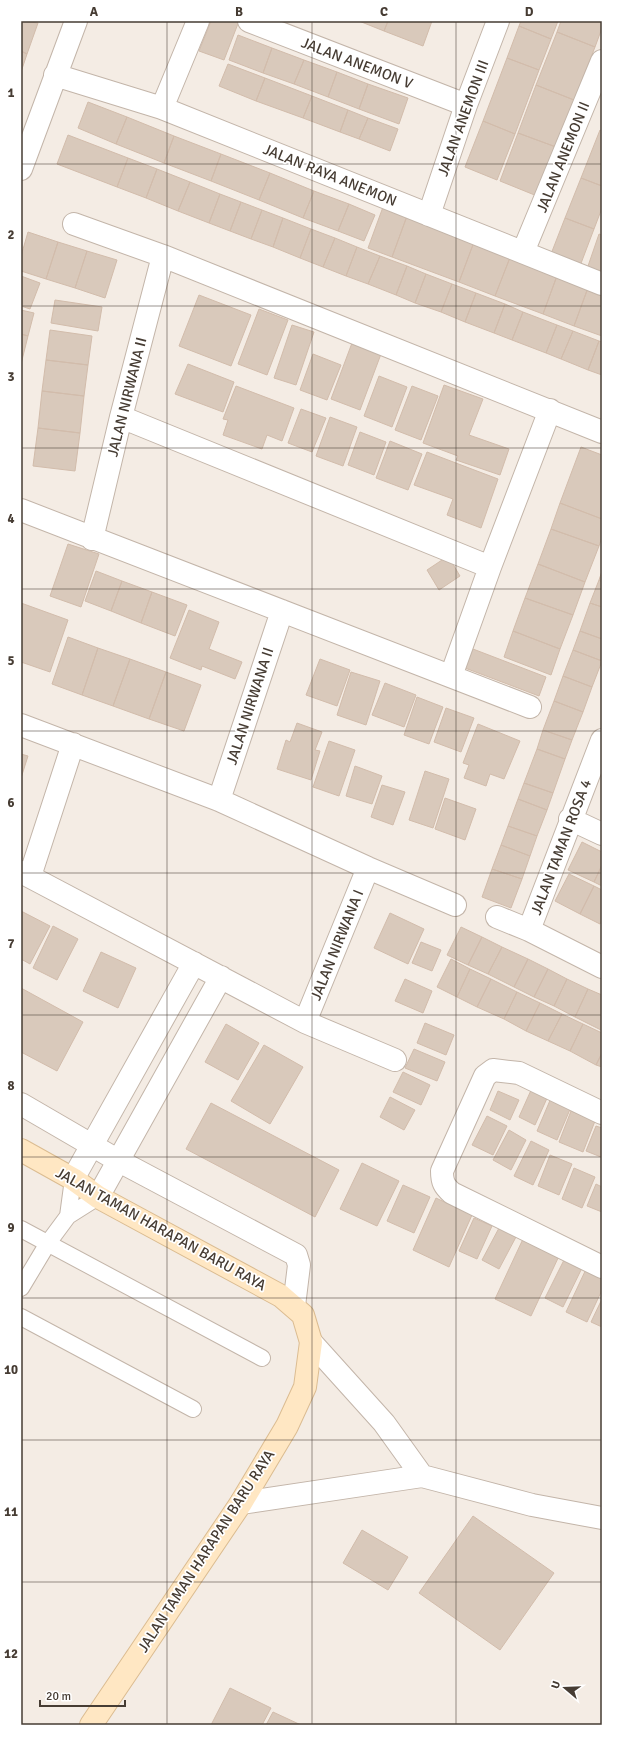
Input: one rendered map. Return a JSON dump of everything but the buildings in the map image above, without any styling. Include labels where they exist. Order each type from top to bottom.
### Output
[{"type":"street","points":[[21,169],[76,21]]},
{"type":"street","points":[[162,108],[198,21]]},
{"type":"street","name":"JALAN ANEMON V","points":[[249,21],[466,105]]},
{"type":"street","name":"JALAN ANEMON III","points":[[429,215],[466,105],[498,21]]},
{"type":"street","name":"JALAN ANEMON II","points":[[523,252],[602,61]]},
{"type":"street","name":"JALAN RAYA ANEMON","points":[[55,75],[162,108],[602,284]]},
{"type":"street","points":[[74,224],[163,256],[602,432]]},
{"type":"street","name":"JALAN NIRWANA II","points":[[92,538],[121,416],[163,256]]},
{"type":"street","points":[[451,676],[490,567],[550,410]]},
{"type":"street","points":[[121,416],[490,567]]},
{"type":"street","points":[[21,510],[530,707]]},
{"type":"street","name":"JALAN NIRWANA II","points":[[219,800],[282,611]]},
{"type":"street","points":[[21,725],[219,800],[368,868],[455,905]]},
{"type":"street","name":"JALAN TAMAN ROSA 4","points":[[529,930],[570,819],[602,740]]},
{"type":"street","points":[[73,744],[26,874],[305,1022],[395,1060]]},
{"type":"street","points":[[570,819],[602,834]]},
{"type":"street","name":"JALAN NIRWANA I","points":[[305,1022],[368,868]]},
{"type":"street","points":[[497,917],[529,930],[602,967]]},
{"type":"street","points":[[73,1179],[194,963]]},
{"type":"street","points":[[98,1197],[221,977]]},
{"type":"street","points":[[602,1113],[519,1073],[493,1070],[485,1076],[442,1171],[442,1180],[446,1187],[452,1192],[602,1267]]},
{"type":"street","points":[[21,1104],[119,1161],[296,1255],[299,1265],[294,1306]]},
{"type":"street","name":"JALAN TAMAN HARAPAN BARU RAYA","points":[[21,1150],[73,1179],[98,1197],[281,1296],[303,1315],[311,1342],[305,1387],[287,1426],[241,1503],[91,1725]]},
{"type":"street","points":[[311,1342],[384,1423],[422,1476]]},
{"type":"street","points":[[241,1503],[422,1476],[532,1505],[602,1518]]},
{"type":"lane","points":[[68,1216],[73,1179]]},
{"type":"lane","points":[[21,1288],[48,1243],[68,1216],[98,1197]]},
{"type":"lane","points":[[21,1229],[262,1358]]},
{"type":"lane","points":[[21,1317],[193,1409]]}]
